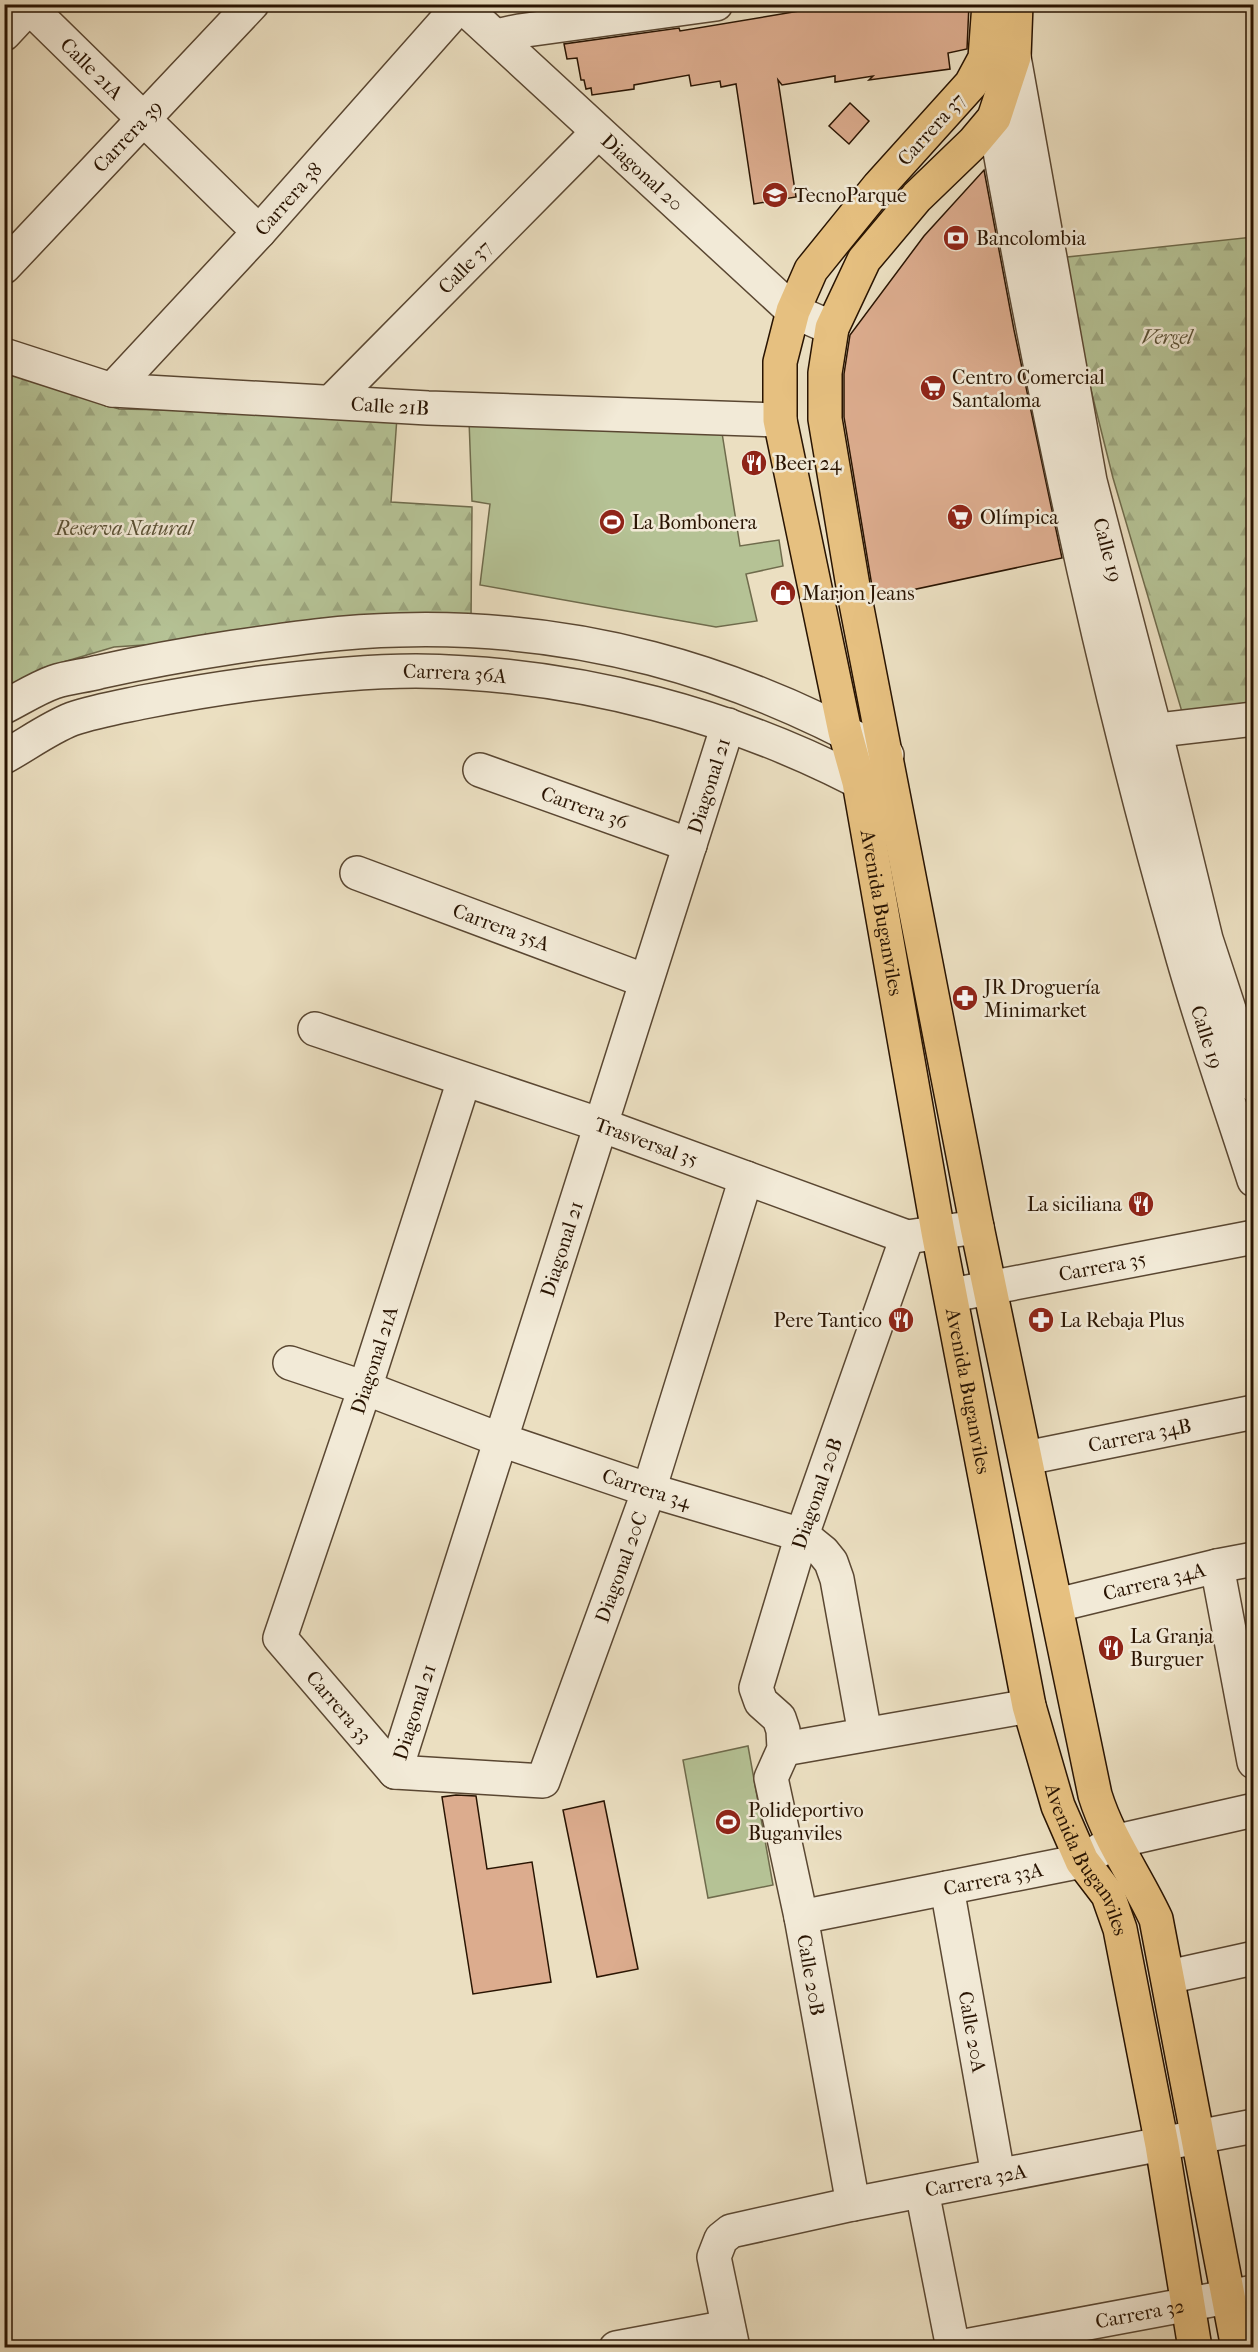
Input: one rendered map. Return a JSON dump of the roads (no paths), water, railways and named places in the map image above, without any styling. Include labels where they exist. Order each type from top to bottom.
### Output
[{"type":"main road","name":"Calle 19","points":[[989,4],[999,58]]},
{"type":"main road","name":"Calle 19","points":[[999,58],[1016,4]]},
{"type":"main road","name":"Carrera 37","points":[[825,418],[825,372],[832,327],[864,260],[917,197],[994,118],[999,58]]},
{"type":"main road","name":"Carrera 37","points":[[780,420],[780,362],[794,311],[811,270],[879,186],[971,84],[999,58]]},
{"type":"main road","name":"Avenida Buganviles","points":[[825,418],[855,598],[897,803],[977,1227],[1095,1795],[1102,1820],[1140,1885],[1156,1919],[1197,2138],[1241,2295],[1238,2348]]},
{"type":"main road","name":"Avenida Buganviles","points":[[780,420],[845,732],[859,782],[923,1234],[952,1295],[1029,1706],[1058,1806],[1082,1861],[1108,1895],[1120,1929],[1162,2145],[1195,2348]]},
{"type":"street","name":"Carrera 39","points":[[4,267],[252,4]]},
{"type":"street","name":"Diagonal 20","points":[[460,4],[794,311],[832,327]]},
{"type":"street","name":"Carrera 38","points":[[112,390],[259,232],[460,4]]},
{"type":"street","points":[[496,36],[627,10],[716,4]]},
{"type":"street","name":"Calle 21A","points":[[29,5],[259,232]]},
{"type":"street","points":[[4,34],[29,5]]},
{"type":"street","name":"Calle 19","points":[[999,58],[1090,481],[1155,730],[1206,939],[1254,1085]]},
{"type":"street","name":"Calle 19","points":[[994,118],[1018,255],[1065,492],[1122,735],[1179,946],[1254,1180]]},
{"type":"street","name":"Calle 37","points":[[331,402],[598,132]]},
{"type":"street","name":"Calle 21B","points":[[4,356],[112,390],[428,408],[780,420]]},
{"type":"street","points":[[4,707],[53,682],[164,657],[322,636],[398,630],[476,631],[553,638],[628,652],[703,672],[775,699],[887,755]]},
{"type":"street","name":"Carrera 36A","points":[[4,757],[84,715],[202,691],[309,677],[415,671],[520,677],[626,695],[728,725],[794,751],[897,803]]},
{"type":"street","points":[[1122,735],[1254,719]]},
{"type":"street","name":"Diagonal 21","points":[[396,1772],[728,725]]},
{"type":"street","name":"Carrera 36","points":[[480,770],[690,845]]},
{"type":"street","name":"Carrera 35A","points":[[357,873],[646,981]]},
{"type":"street","name":"Trasversal 35","points":[[315,1029],[601,1125],[747,1178],[923,1234],[977,1227]]},
{"type":"street","name":"Diagonal 21A","points":[[280,1638],[365,1388],[464,1080]]},
{"type":"street","name":"Diagonal 20C","points":[[396,1772],[543,1781],[649,1490],[747,1178]]},
{"type":"street","name":"Diagonal 20B","points":[[784,1749],[783,1730],[778,1718],[761,1701],[756,1688],[802,1535],[923,1234]]},
{"type":"street","name":"Carrera 35","points":[[952,1295],[989,1286],[1254,1237]]},
{"type":"street","name":"Carrera 34","points":[[290,1363],[365,1388],[501,1440],[649,1490],[802,1535],[823,1552],[831,1562],[837,1579],[865,1734]]},
{"type":"street","name":"Carrera 34B","points":[[1026,1458],[1254,1412]]},
{"type":"street","name":"Carrera 34A","points":[[1057,1605],[1254,1559]]},
{"type":"street","points":[[1217,1566],[1254,1762]]},
{"type":"street","name":"Carrera 33","points":[[280,1638],[396,1772]]},
{"type":"street","points":[[784,1749],[1029,1706]]},
{"type":"street","name":"Calle 20B","points":[[784,1749],[771,1778],[801,1917],[853,2204]]},
{"type":"street","name":"Carrera 33A","points":[[801,1917],[1082,1861],[1113,1842],[1254,1810]]},
{"type":"street","name":"Calle 20A","points":[[947,1888],[998,2175]]},
{"type":"street","points":[[1168,1977],[1254,1958]]},
{"type":"street","name":"Carrera 32A","points":[[731,2337],[714,2257],[721,2239],[731,2231],[853,2204],[1254,2126]]},
{"type":"street","points":[[922,2191],[953,2348]]},
{"type":"street","name":"Carrera 32","points":[[953,2348],[1241,2295]]},
{"type":"street","points":[[616,2348],[731,2337]]},
{"type":"place","name":"TecnoParque","points":[[775,195]]},
{"type":"place","name":"Bancolombia","points":[[956,238]]},
{"type":"place","name":"Centro Comercial Santaloma","points":[[933,388]]},
{"type":"place","name":"Beer 24","points":[[754,463]]},
{"type":"place","name":"Olímpica","points":[[960,517]]},
{"type":"place","name":"La Bombonera","points":[[612,522]]},
{"type":"place","name":"Marjon Jeans","points":[[783,593]]},
{"type":"place","name":"JR Droguería Minimarket","points":[[965,998]]},
{"type":"place","name":"La siciliana","points":[[1141,1204]]},
{"type":"place","name":"Pere Tantico","points":[[901,1320]]},
{"type":"place","name":"La Rebaja Plus","points":[[1041,1320]]},
{"type":"place","name":"La Granja Burguer","points":[[1111,1648]]},
{"type":"place","name":"Polideportivo Buganviles","points":[[728,1822]]},
{"type":"park label","name":"Vergel","points":[[1167,337]]},
{"type":"park label","name":"Reserva Natural","points":[[124,528]]}]
